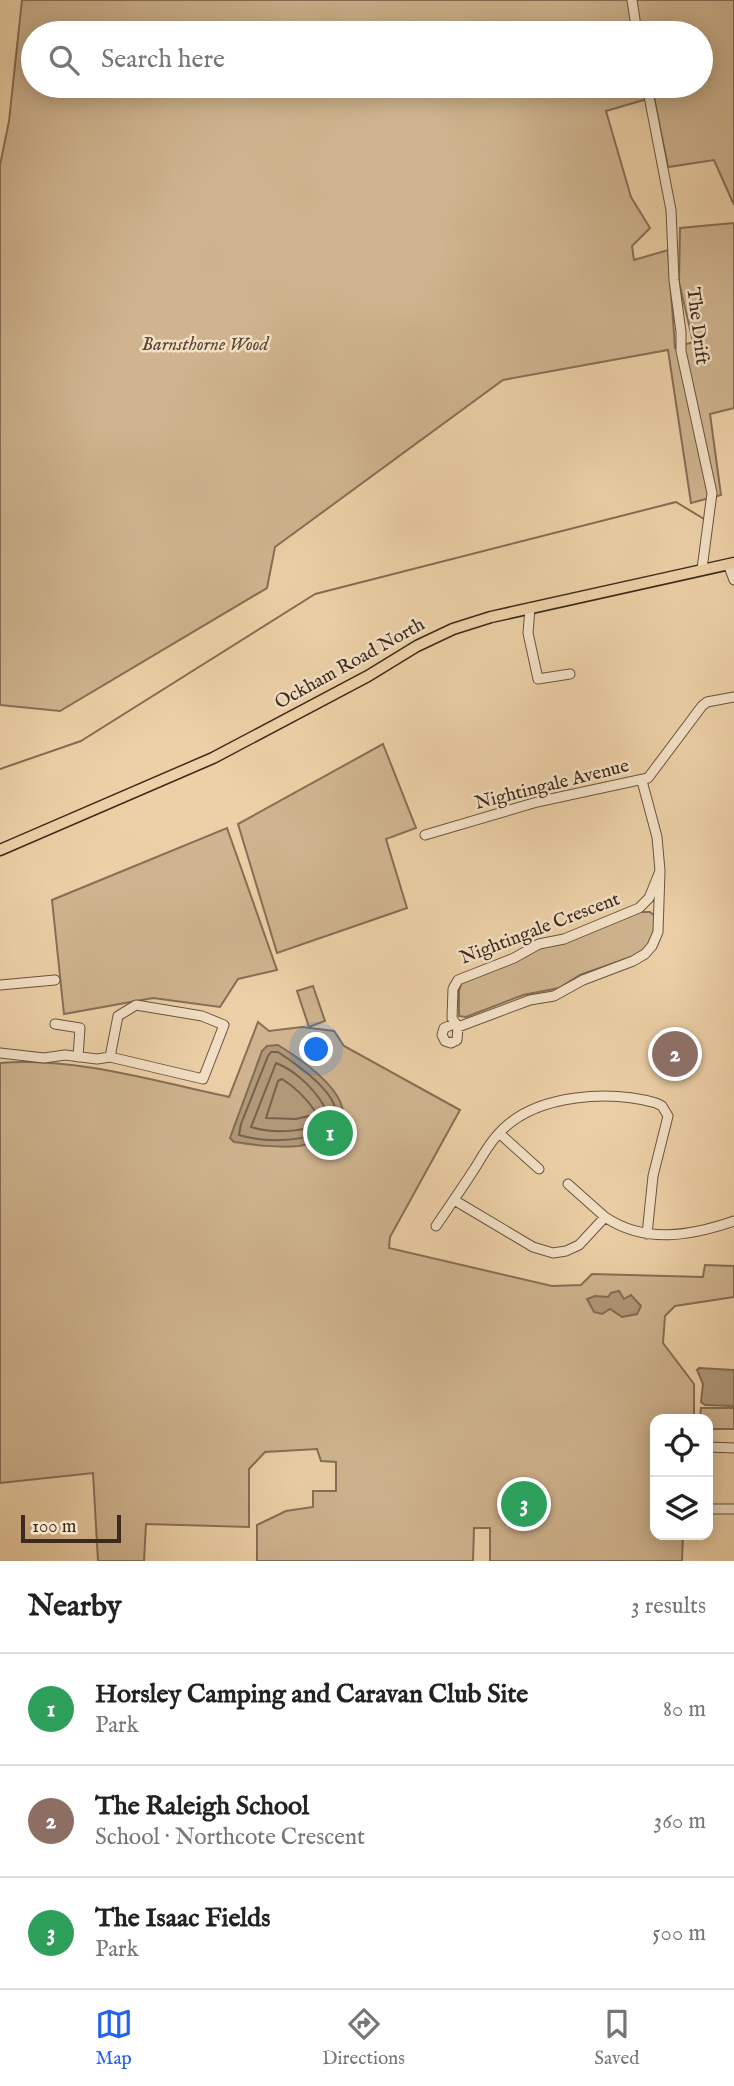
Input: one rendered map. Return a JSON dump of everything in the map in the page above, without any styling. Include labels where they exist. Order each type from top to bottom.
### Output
[{"type":"main road","name":"Ockham Road North","points":[[0,850],[213,758],[453,629],[530,608],[731,564]]},
{"type":"street","points":[[632,0],[635,21]]},
{"type":"street","name":"The Drift","points":[[649,98],[671,211],[681,351],[712,493],[702,569]]},
{"type":"street","points":[[731,564],[734,580]]},
{"type":"street","points":[[530,608],[528,633],[538,680],[570,674]]},
{"type":"street","name":"Nightingale Avenue","points":[[425,835],[548,800],[642,781],[655,772],[702,706],[734,696]]},
{"type":"street","name":"Nightingale Crescent","points":[[642,781],[657,837],[660,871],[658,932],[649,950],[638,959],[554,996],[523,1003],[456,1026],[452,1018],[453,989],[458,980],[514,958],[539,944],[564,939],[646,905],[653,906],[658,916]]},
{"type":"street","name":"Nightingale Crescent","points":[[639,908],[649,898],[660,871]]},
{"type":"street","points":[[0,985],[55,980]]},
{"type":"street","points":[[0,1053],[44,1058],[65,1055],[97,1059],[110,1057],[203,1079],[224,1025],[202,1016],[136,1005],[118,1016],[110,1057]]},
{"type":"street","points":[[55,1024],[80,1028],[78,1056]]},
{"type":"street","points":[[436,1226],[499,1133],[512,1122],[532,1111],[571,1098],[612,1096],[660,1104],[667,1112],[668,1120],[653,1176],[647,1234]]},
{"type":"street","points":[[499,1133],[539,1169]]},
{"type":"street","points":[[568,1184],[605,1217],[626,1229],[647,1234],[703,1232],[734,1221]]},
{"type":"street","points":[[454,1200],[533,1247],[553,1252],[566,1251],[579,1245],[605,1217]]},
{"type":"street","points":[[713,1447],[734,1448]]},
{"type":"street","points":[[713,1509],[734,1509]]},
{"type":"green space","name":"Barnsthorne Wood","points":[[22,0],[734,0],[734,205],[714,160],[668,167],[654,98],[713,98],[713,21],[21,21],[21,98],[651,98],[606,111],[631,197],[650,228],[632,246],[634,260],[668,250],[675,348],[693,342],[679,282],[680,228],[734,223],[734,408],[710,414],[721,495],[691,503],[668,350],[503,380],[275,547],[267,588],[60,711],[0,705],[0,165],[9,121]]},
{"type":"green space","points":[[383,744],[416,828],[386,839],[407,908],[277,953],[238,824]]},
{"type":"green space","points":[[227,828],[277,970],[238,979],[220,1007],[153,998],[64,1014],[52,900]]},
{"type":"green space","points":[[638,912],[650,912],[656,917],[655,933],[649,945],[637,955],[580,975],[559,988],[523,995],[466,1017],[459,1016],[459,990],[462,982],[532,949]]},
{"type":"green space","points":[[313,986],[325,1021],[309,1027],[297,991]]},
{"type":"green space","points":[[258,1022],[269,1031],[302,1027],[334,1031],[344,1046],[460,1110],[390,1237],[389,1248],[552,1286],[581,1285],[592,1274],[703,1277],[705,1265],[734,1266],[734,1297],[675,1306],[665,1316],[663,1343],[694,1384],[694,1414],[650,1414],[650,1540],[683,1540],[682,1561],[490,1561],[490,1528],[474,1528],[473,1561],[257,1561],[257,1525],[286,1511],[313,1507],[313,1491],[336,1491],[336,1462],[321,1461],[317,1449],[265,1452],[249,1469],[249,1527],[146,1524],[144,1561],[98,1561],[93,1473],[0,1483],[0,1063],[29,1062],[86,1067],[229,1097]]},
{"type":"green space","points":[[701,1408],[734,1408],[734,1429],[713,1429],[713,1414],[700,1414]]},
{"type":"water","points":[[278,1045],[301,1060],[327,1083],[337,1095],[342,1108],[342,1121],[326,1138],[304,1145],[291,1147],[234,1142],[230,1138],[262,1051],[267,1046]]},
{"type":"water","points":[[619,1291],[624,1299],[631,1295],[641,1306],[637,1314],[622,1317],[610,1309],[602,1314],[594,1312],[587,1299],[595,1296],[608,1297]]},
{"type":"water","points":[[697,1370],[734,1370],[734,1406],[705,1405],[701,1402],[703,1384]]},
{"type":"waterway","points":[[0,769],[81,741],[315,594],[676,502],[704,519]]},
{"type":"place","name":"The Raleigh School","points":[[675,1054]]},
{"type":"place","name":"Horsley Camping and Caravan Club Site","points":[[330,1133]]},
{"type":"place","name":"The Isaac Fields","points":[[524,1504]]}]
